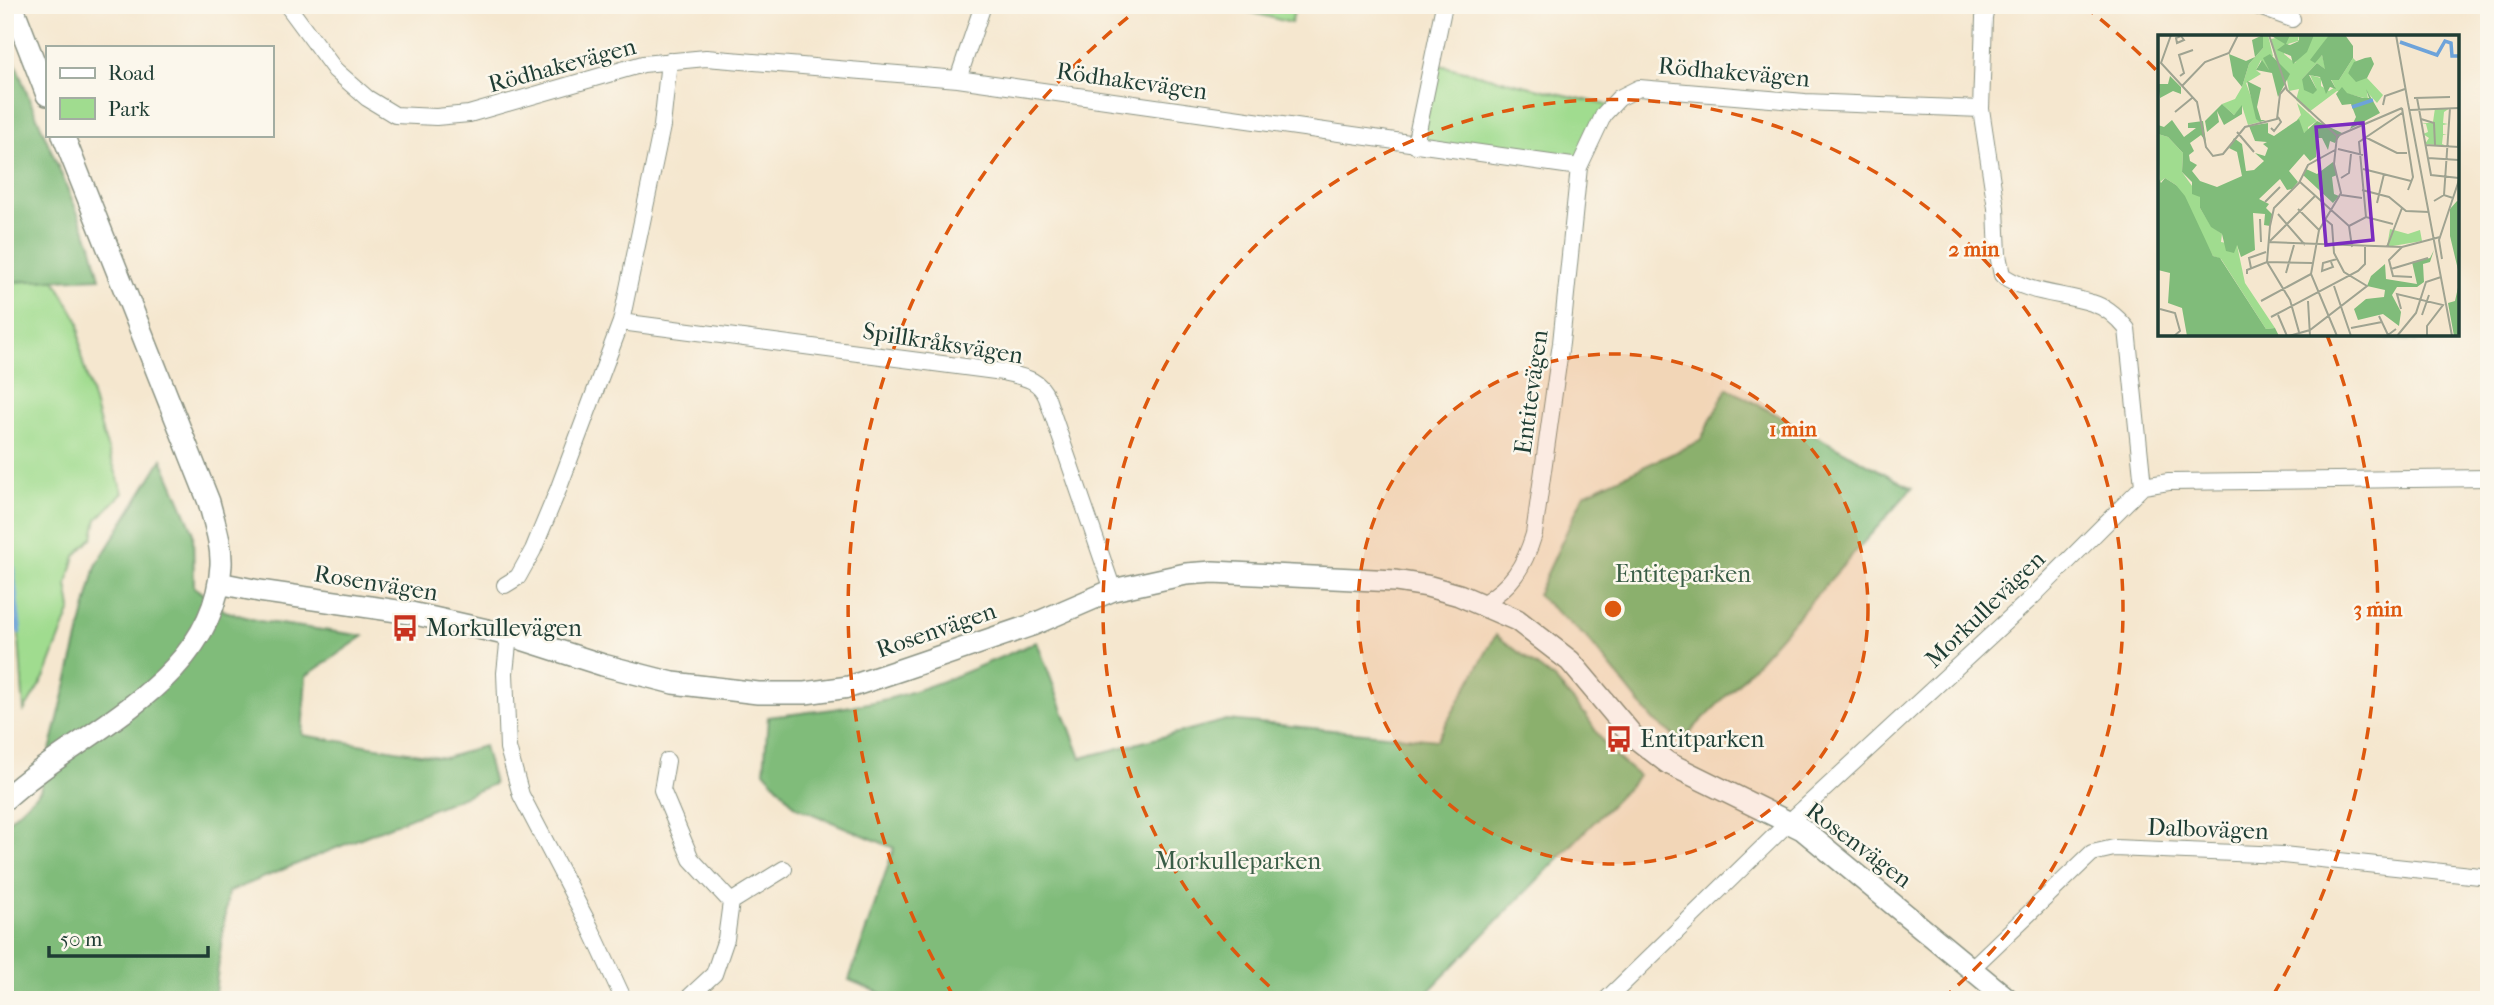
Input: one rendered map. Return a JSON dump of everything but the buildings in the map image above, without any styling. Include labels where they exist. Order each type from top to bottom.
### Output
[{"type":"street","points":[[12,5],[46,92]]},
{"type":"street","name":"Rödhakevägen","points":[[288,5],[335,70],[367,98],[395,115],[436,117],[469,114],[643,64],[706,58],[958,79],[1579,167],[1604,114],[1619,98],[1639,88],[1805,102],[1981,109]]},
{"type":"street","points":[[958,79],[983,5]]},
{"type":"street","points":[[1415,145],[1444,5]]},
{"type":"street","points":[[1987,5],[1984,18],[1981,109],[1996,208],[1998,255],[2002,275],[2016,285],[2094,303],[2116,316],[2127,329],[2143,486],[2169,482],[2489,478]]},
{"type":"street","points":[[2254,5],[2292,19]]},
{"type":"street","points":[[505,586],[518,577],[533,550],[621,322],[657,153],[669,61]]},
{"type":"street","points":[[5,799],[29,778],[158,686],[201,632],[219,583],[221,562],[209,502],[63,136]]},
{"type":"street","name":"Entitevägen","points":[[1482,604],[1513,579],[1527,559],[1534,534],[1561,344],[1579,167]]},
{"type":"street","name":"Spillkråksvägen","points":[[621,322],[1003,372],[1034,380],[1047,398],[1113,590]]},
{"type":"street","name":"Morkullevägen","points":[[1605,1000],[1788,823],[2028,601],[2143,486]]},
{"type":"street","name":"Rosenvägen","points":[[219,583],[411,613],[509,635],[603,665],[673,683],[758,693],[805,693],[849,687],[1032,625],[1113,590],[1186,573],[1395,581],[1427,586],[1482,604],[1517,620],[1570,661],[1633,736],[1668,763],[1802,829],[2009,1000]]},
{"type":"street","points":[[509,635],[505,673],[508,748],[522,795],[624,1000]]},
{"type":"street","points":[[667,761],[662,790],[691,859],[731,902]]},
{"type":"street","name":"Dalbovägen","points":[[1972,968],[2092,853],[2114,848],[2283,855],[2489,877]]},
{"type":"street","points":[[731,902],[785,869]]},
{"type":"street","points":[[686,1000],[714,974],[726,939],[731,902]]},
{"type":"green space","points":[[1224,5],[1296,5],[1291,23]]},
{"type":"green space","points":[[5,35],[91,244],[100,278],[5,282]]},
{"type":"green space","points":[[1431,63],[1611,106],[1579,167],[1415,145]]},
{"type":"green space","points":[[55,280],[79,322],[81,356],[103,435],[123,493],[97,519],[93,537],[75,556],[67,584],[71,609],[45,676],[24,711],[15,578],[9,543],[9,469],[5,450],[5,282]]},
{"type":"green space","points":[[2349,336],[2451,336],[2450,343]]},
{"type":"green space","name":"Entiteparken","points":[[1727,388],[1912,488],[1736,686],[1681,741],[1653,720],[1588,639],[1537,595],[1584,494],[1700,441]]},
{"type":"green space","points":[[162,459],[193,531],[194,587],[225,611],[259,621],[364,636],[306,676],[302,735],[445,758],[484,746],[494,784],[228,892],[214,1000],[5,1000],[5,824],[40,791],[96,566]]},
{"type":"green space","name":"Morkulleparken","points":[[1496,635],[1555,680],[1585,714],[1608,750],[1639,776],[1420,1000],[897,1000],[849,980],[894,848],[796,807],[764,771],[768,717],[891,698],[947,679],[1037,642],[1081,758],[1227,720],[1437,740]]},
{"type":"waterway","points":[[5,450],[9,469],[9,543],[19,631]]},
{"type":"place","name":"Morkullevägen","points":[[405,628]]},
{"type":"place","name":"Entitparken","points":[[1619,739]]}]
